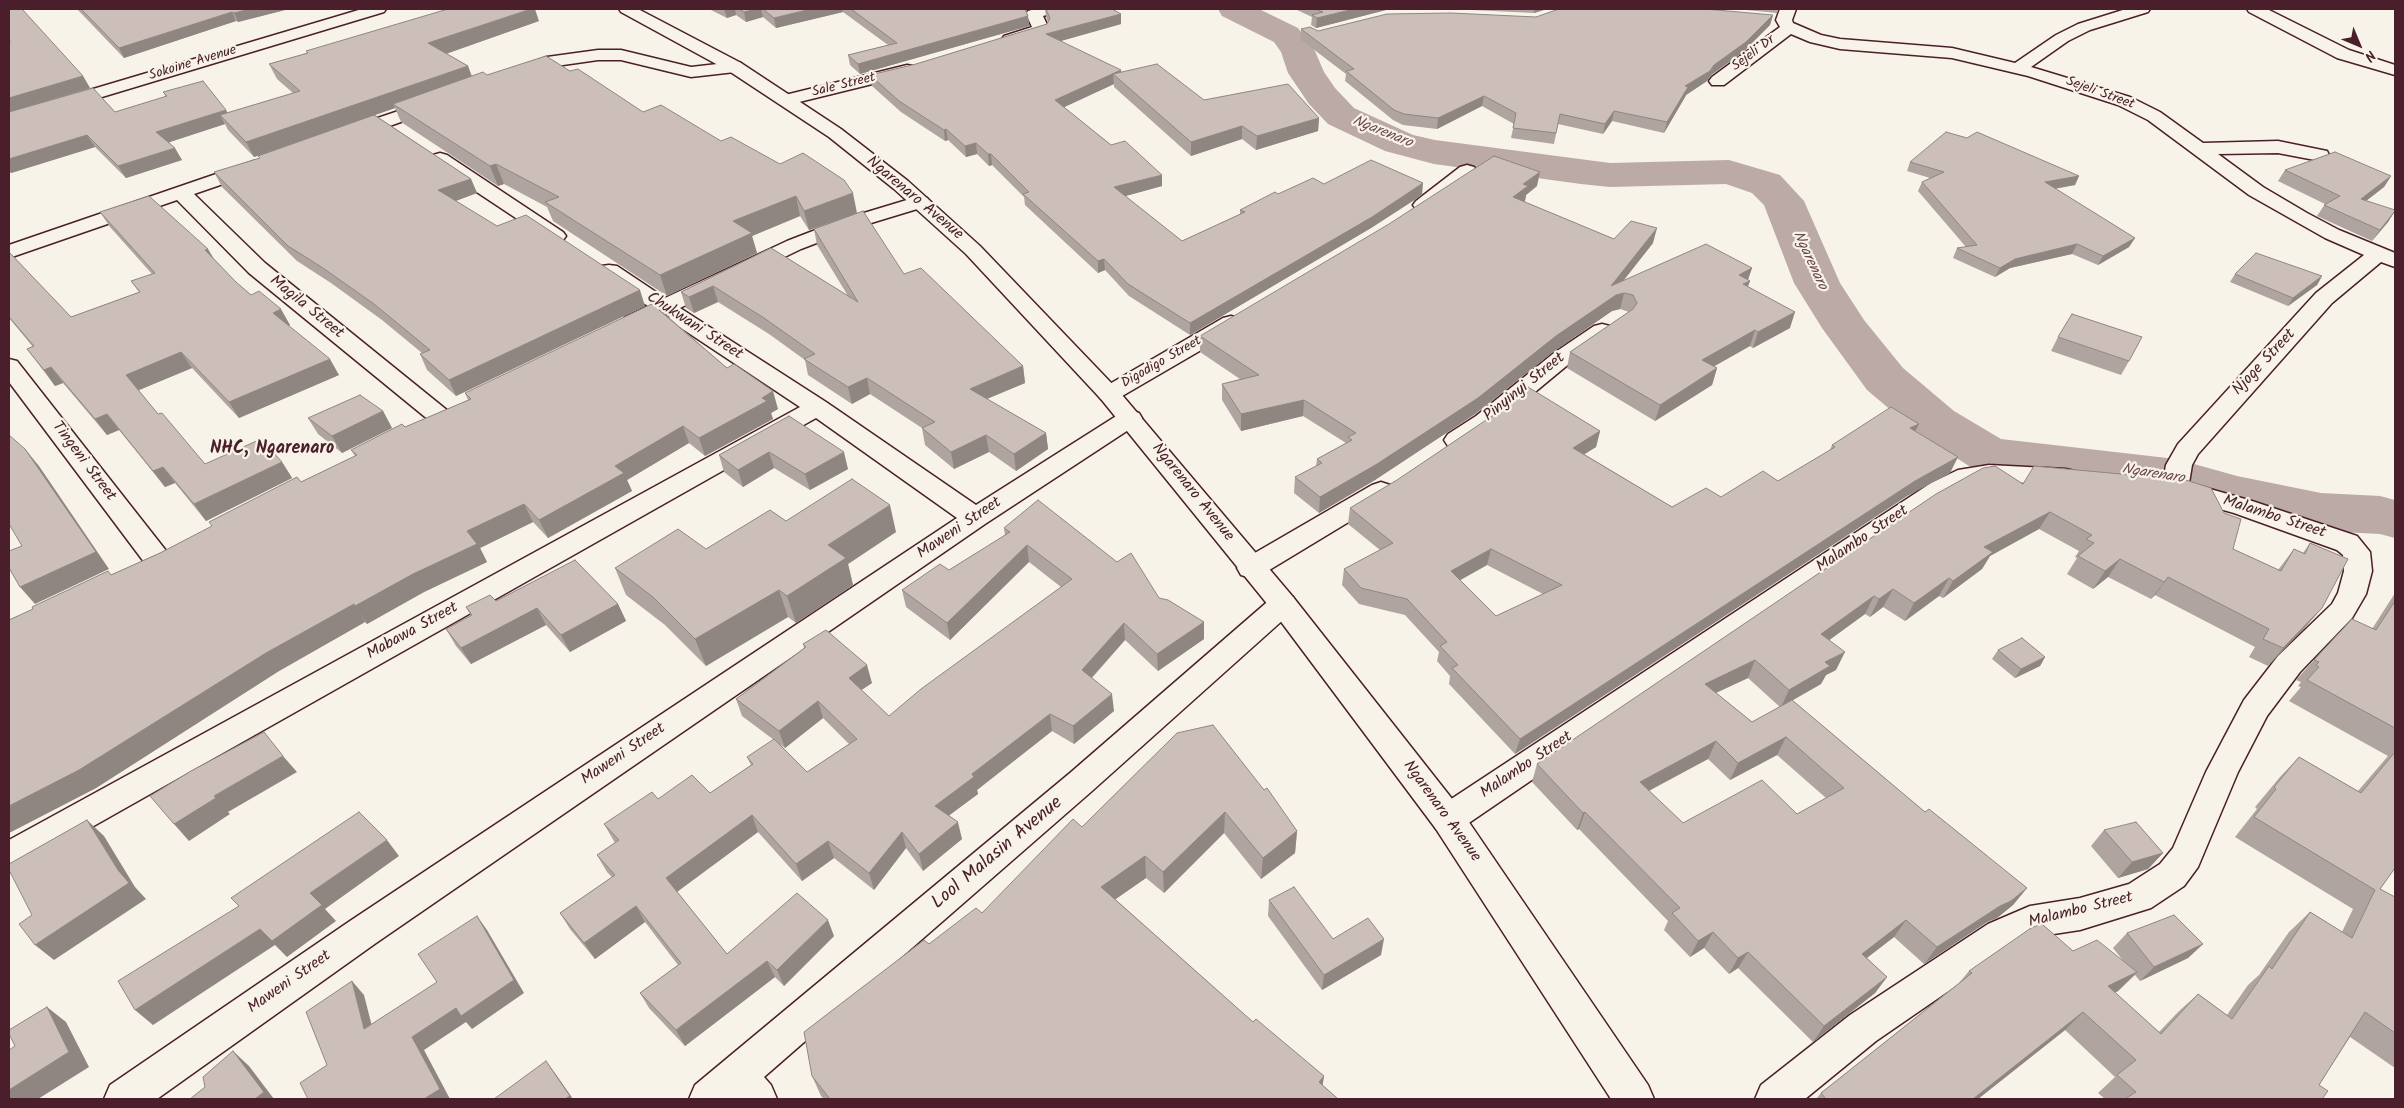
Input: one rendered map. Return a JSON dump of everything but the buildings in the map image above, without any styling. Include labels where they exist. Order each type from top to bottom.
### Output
[{"type":"main road","name":"Sokoine Avenue","points":[[9,120],[378,9]]},
{"type":"main road","name":"Ngarenaro Avenue","points":[[626,9],[735,67],[787,100],[850,145],[920,202],[973,250],[1109,394],[1216,520],[1448,819],[1634,1099]]},
{"type":"main road","points":[[995,43],[1041,29],[1034,14],[1051,9]]},
{"type":"main road","points":[[2018,68],[2062,38],[2084,27],[2142,9]]},
{"type":"main road","points":[[2255,9],[2343,54],[2395,70]]},
{"type":"main road","name":"Sejeli Street","points":[[1782,19],[1829,42],[1952,53],[2018,68],[2075,84],[2138,107],[2154,116],[2256,190],[2300,217],[2386,257]]},
{"type":"main road","name":"Sejeli Dr","points":[[1718,81],[1782,19]]},
{"type":"main road","points":[[506,78],[552,61],[588,56],[621,55],[691,72],[735,67]]},
{"type":"main road","name":"Sale Street","points":[[787,100],[920,66]]},
{"type":"main road","points":[[329,141],[450,98]]},
{"type":"main road","name":"Chukwani Street","points":[[385,122],[817,407],[976,518]]},
{"type":"main road","points":[[2199,149],[2268,146],[2320,155]]},
{"type":"main road","points":[[9,252],[273,160]]},
{"type":"main road","points":[[1409,215],[1467,171]]},
{"type":"main road","name":"Magila Street","points":[[180,192],[257,268],[448,412],[412,430]]},
{"type":"main road","points":[[609,333],[794,245],[851,223],[920,202]]},
{"type":"main road","name":"Njoge Street","points":[[2161,487],[2179,465],[2187,450],[2324,298],[2386,257]]},
{"type":"main road","name":"Digodigo Street","points":[[1109,394],[1250,311]]},
{"type":"main road","name":"Pinyinyi Street","points":[[1437,454],[1485,421],[1562,358],[1620,318]]},
{"type":"main road","name":"Tingeni Street","points":[[9,366],[157,559]]},
{"type":"main road","name":"Mabawa Street","points":[[9,857],[817,407]]},
{"type":"main road","name":"Maweni Street","points":[[124,1099],[363,932],[976,518],[1130,418]]},
{"type":"main road","name":"Malambo Street","points":[[1448,819],[1940,489],[1967,476],[1989,473],[2042,474],[2089,479]]},
{"type":"main road","points":[[1252,568],[1400,479]]},
{"type":"main road","name":"Malambo Street","points":[[1775,1099],[1863,1028],[2001,935],[2030,922],[2080,914],[2139,897],[2172,875],[2186,857],[2222,772],[2255,708],[2289,664],[2342,611],[2352,594],[2358,571],[2356,552],[2347,543],[2243,507],[2161,487]]},
{"type":"main road","name":"Lool Malasin Avenue","points":[[734,1092],[1283,604]]},
{"type":"waterway","name":"Ngarenaro","points":[[1234,9],[1286,35],[1298,51],[1306,73],[1322,96],[1341,116],[1399,143],[1434,152],[1581,172],[1610,175],[1729,172],[1766,184],[1783,201],[1817,283],[1846,328],[1885,379],[1936,422],[1988,454],[2176,477],[2234,494],[2321,512],[2380,515],[2395,519]]},
{"type":"district","name":"NHC, Ngarenaro","points":[[272,450]]}]
